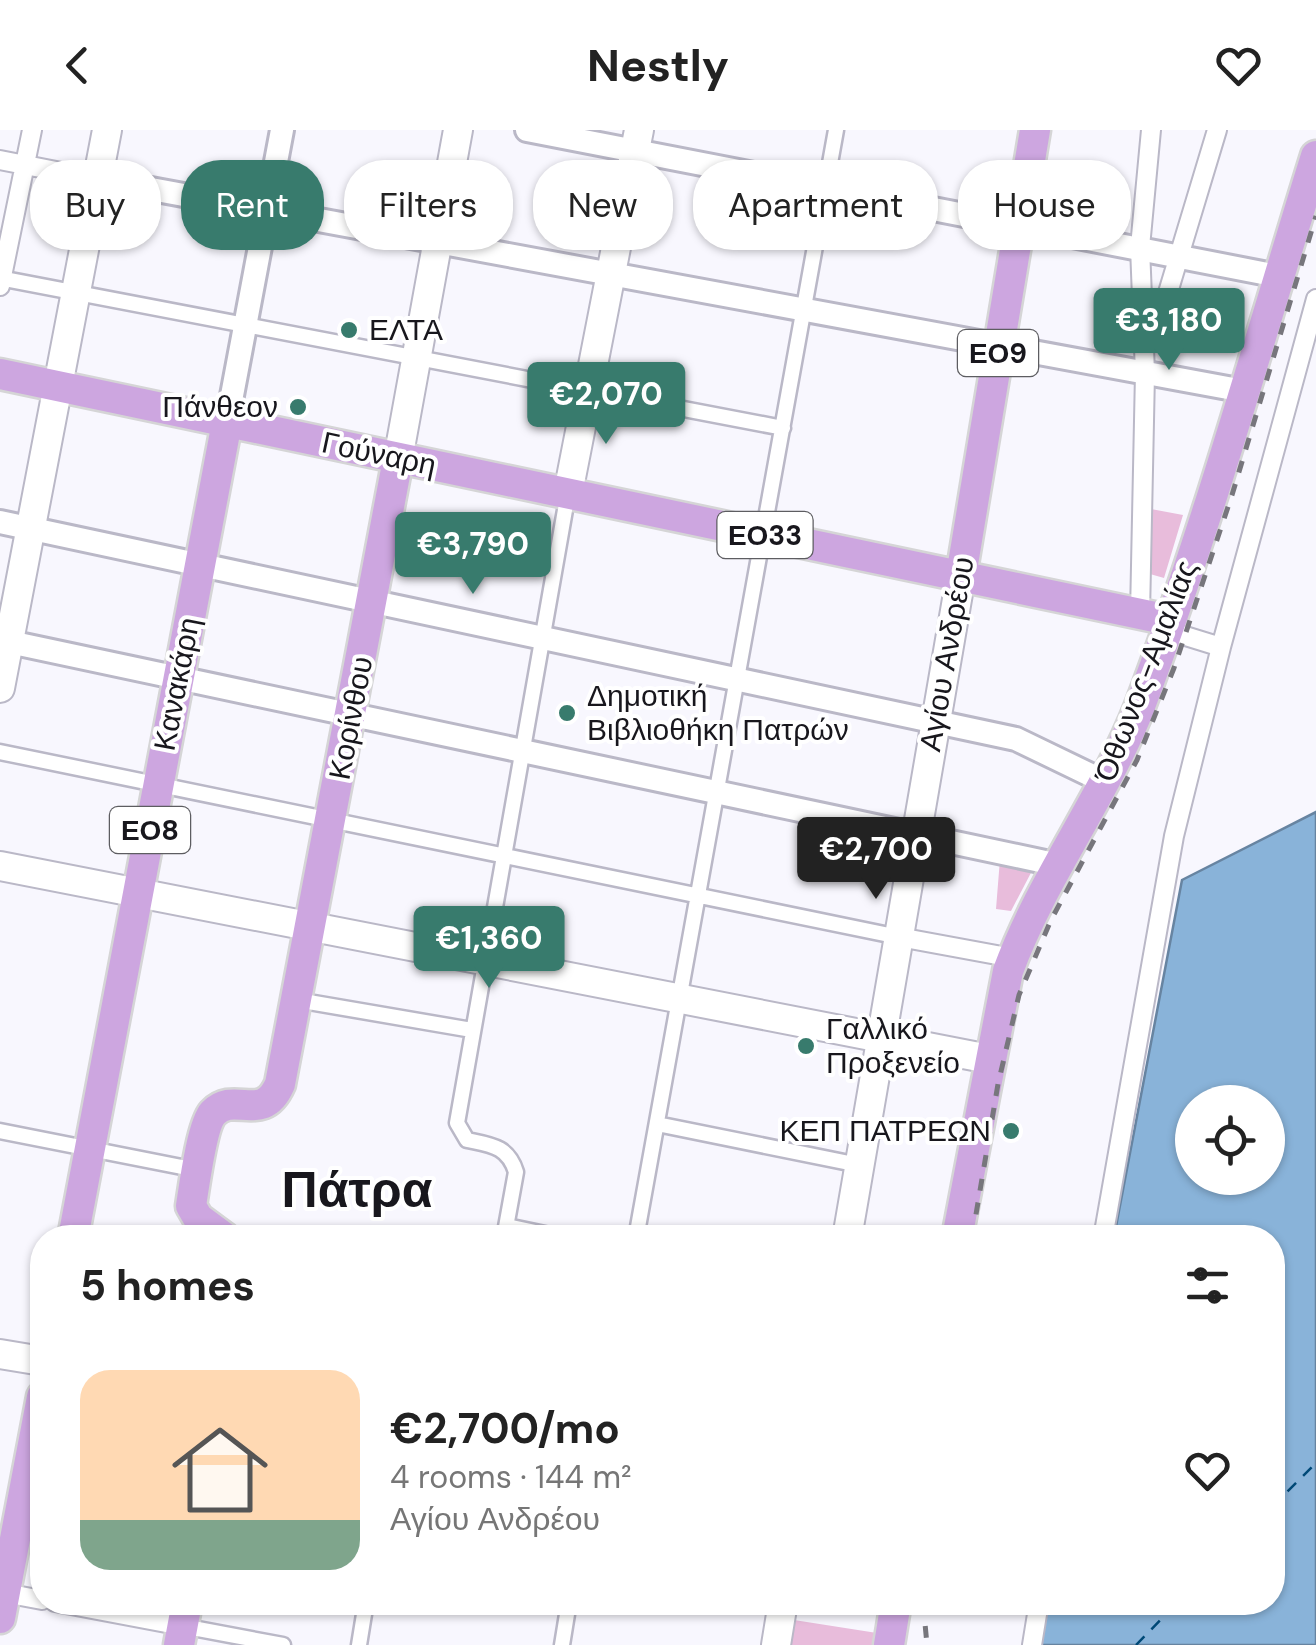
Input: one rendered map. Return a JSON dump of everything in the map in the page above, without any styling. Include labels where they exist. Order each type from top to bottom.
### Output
[{"type":"main road","points":[[101,160],[107,130]]},
{"type":"main road","name":"Κορίνθου","points":[[453,160],[458,130]]},
{"type":"main road","name":"Αγίου Ανδρέου","points":[[1030,160],[1035,130]]},
{"type":"main road","points":[[568,493],[637,140]]},
{"type":"main road","name":"Όθωνος-Αμαλίας","points":[[960,1225],[989,1059],[1013,958],[1105,782],[1140,704],[1158,622],[1244,391],[1316,156]]},
{"type":"main road","points":[[0,688],[4,641],[60,386],[84,250]]},
{"type":"main road","name":"Κορίνθου","points":[[208,1225],[192,1212],[213,1113],[233,1104],[258,1107],[278,1090],[374,603],[437,250]]},
{"type":"main road","name":"Αγίου Ανδρέου","points":[[849,1225],[1015,250]]},
{"type":"main road","name":"Γούναρη","points":[[0,374],[961,576],[1158,622]]},
{"type":"main road","name":"Κανακάρη","points":[[76,1225],[227,422]]},
{"type":"main road","points":[[0,866],[989,1059]]},
{"type":"main road","points":[[0,1354],[30,1359]]},
{"type":"main road","points":[[2,1601],[30,1458]]},
{"type":"main road","points":[[776,1645],[782,1615]]},
{"type":"main road","points":[[890,1645],[894,1615]]},
{"type":"street","points":[[32,130],[1,281],[76,292],[783,428]]},
{"type":"street","name":"Κανακάρη","points":[[276,160],[282,130]]},
{"type":"street","points":[[527,130],[637,140],[716,160]]},
{"type":"street","points":[[831,160],[836,130]]},
{"type":"street","points":[[1151,130],[1140,248],[1158,622],[1221,647]]},
{"type":"street","points":[[1160,319],[1216,130]]},
{"type":"street","points":[[0,160],[30,166]]},
{"type":"street","points":[[1131,246],[1278,276]]},
{"type":"street","name":"Κανακάρη","points":[[227,422],[259,250]]},
{"type":"street","points":[[482,250],[1244,391]]},
{"type":"street","points":[[638,1225],[815,250]]},
{"type":"street","points":[[1104,1225],[1174,836],[1316,298]]},
{"type":"street","points":[[506,1225],[514,1164],[498,1146],[467,1140],[457,1123],[568,493]]},
{"type":"street","points":[[0,522],[1016,739],[1105,782]]},
{"type":"street","points":[[4,641],[1060,864]]},
{"type":"street","points":[[0,752],[1013,958]]},
{"type":"street","points":[[297,1000],[472,1030]]},
{"type":"street","points":[[656,1124],[859,1165]]},
{"type":"street","points":[[0,1130],[198,1170]]},
{"type":"street","points":[[2,1601],[30,1600]]},
{"type":"street","points":[[127,1615],[283,1645]]},
{"type":"street","points":[[358,1645],[364,1615]]},
{"type":"street","points":[[562,1645],[567,1615]]},
{"type":"street","points":[[1032,1645],[1037,1615]]},
{"type":"shaded area","points":[[1151,509],[1183,515],[1164,578],[1150,574]]},
{"type":"shaded area","points":[[1000,859],[1034,867],[1011,911],[996,909]]},
{"type":"shaded area","points":[[794,1620],[877,1633],[875,1645],[790,1645]]},
{"type":"water","points":[[1316,812],[1316,1645],[1036,1645],[1042,1615],[1285,1615],[1285,1225],[1116,1225],[1182,880]]},
{"type":"ferry route","points":[[1285,1494],[1316,1463]]},
{"type":"ferry route","points":[[1136,1645],[1165,1615]]},
{"type":"railway","points":[[974,1225],[998,1084],[1019,995],[1051,920],[1137,760],[1174,668],[1232,495],[1316,216]]},
{"type":"railway","points":[[924,1615],[927,1645]]},
{"type":"place","name":"ΕΛΤΑ","points":[[349,330]]},
{"type":"place","name":"Πάνθεον","points":[[298,407]]},
{"type":"place","name":"Δημοτική Βιβλιοθήκη Πατρών","points":[[567,713]]},
{"type":"place","name":"Γαλλικό Προξενείο","points":[[806,1046]]},
{"type":"place","name":"ΚΕΠ ΠΑΤΡΕΩΝ","points":[[1011,1131]]},
{"type":"district","name":"Πάτρα","points":[[357,1189]]}]
